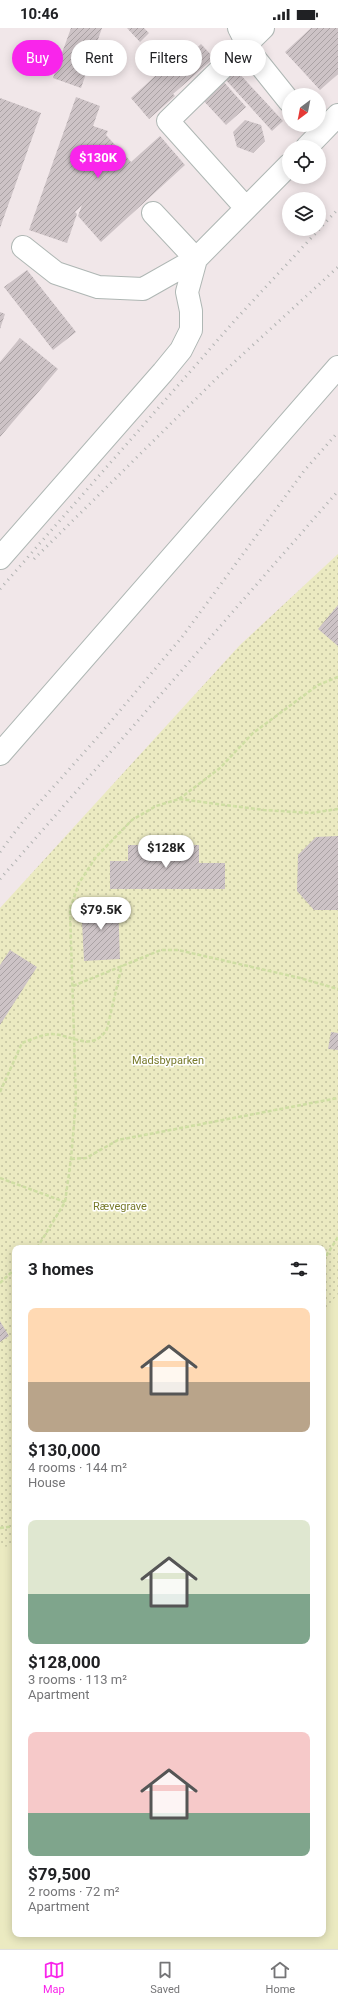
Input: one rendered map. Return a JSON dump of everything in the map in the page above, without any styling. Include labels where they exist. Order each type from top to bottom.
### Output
[{"type":"lane","points":[[246,208],[168,121],[243,35],[263,28]]},
{"type":"lane","points":[[243,35],[253,56],[282,92]]},
{"type":"lane","points":[[311,136],[338,115]]},
{"type":"lane","points":[[23,247],[56,273],[98,287],[143,289],[196,259],[282,172]]},
{"type":"lane","points":[[153,214],[196,259]]},
{"type":"lane","points":[[0,558],[181,350],[191,330],[191,311],[186,292],[196,259]]},
{"type":"lane","points":[[0,754],[338,367]]},
{"type":"path","points":[[39,1245],[65,1202],[71,1159],[76,1101],[70,909],[79,883],[96,857],[132,820],[156,806],[179,799],[220,768],[253,733],[318,685],[338,678]]},
{"type":"path","points":[[179,799],[288,812],[311,813],[338,809]]},
{"type":"path","points":[[73,986],[161,950],[178,950],[300,978],[338,989]]},
{"type":"path","points":[[0,1092],[22,1043],[52,1034],[74,1040],[94,1041],[102,1037],[107,1029],[122,965]]},
{"type":"path","points":[[71,1159],[86,1158],[118,1140],[338,1098]]},
{"type":"path","points":[[0,1178],[65,1202]]},
{"type":"path","points":[[326,1256],[338,1237]]},
{"type":"path","points":[[0,1283],[12,1272]]},
{"type":"path","points":[[0,1528],[12,1526]]},
{"type":"green space","name":"Madsbyparken","points":[[338,554],[338,1949],[0,1949],[0,908],[240,645]]},
{"type":"green space","points":[[338,1294],[338,1949],[0,1949],[0,1547],[12,1546],[12,1937],[326,1937],[326,1308]]},
{"type":"building","points":[[71,28],[102,28],[98,40],[71,40],[71,76],[85,76],[81,88],[53,78],[54,76],[63,76],[63,50]]},
{"type":"building","points":[[127,28],[144,28],[149,33],[142,40],[138,40]]},
{"type":"building","points":[[311,28],[338,28],[338,74],[322,88],[318,88],[285,52]]},
{"type":"building","points":[[202,45],[210,54],[210,62],[202,69]]},
{"type":"building","points":[[155,76],[194,76],[173,94],[175,96],[149,119],[131,98]]},
{"type":"building","points":[[228,76],[241,76],[282,120],[282,122],[272,131],[225,79]]},
{"type":"building","points":[[222,80],[246,107],[226,125],[202,99]]},
{"type":"building","points":[[76,97],[100,106],[93,126],[108,131],[106,135],[131,162],[160,136],[185,165],[101,242],[78,216],[82,205],[75,212],[77,214],[67,243],[29,230]]},
{"type":"building","points":[[0,98],[41,113],[0,228]]},
{"type":"building","points":[[245,120],[261,125],[265,141],[253,153],[237,147],[233,132]]},
{"type":"building","points":[[27,270],[76,332],[53,350],[4,287]]},
{"type":"building","points":[[0,312],[5,314],[0,329]]},
{"type":"building","points":[[20,338],[58,369],[0,437],[0,362]]},
{"type":"building","points":[[338,605],[338,646],[318,629]]},
{"type":"building","points":[[338,836],[338,910],[314,910],[297,891],[298,855],[316,837]]},
{"type":"building","points":[[128,845],[199,845],[199,863],[225,863],[225,889],[110,889],[110,861],[128,861]]},
{"type":"building","points":[[118,901],[120,959],[84,961],[81,902]]},
{"type":"building","points":[[10,950],[37,967],[0,1025],[0,965]]},
{"type":"building","points":[[331,1032],[338,1033],[338,1050],[328,1049]]},
{"type":"building","points":[[0,1321],[9,1336],[0,1342]]},
{"type":"railway","points":[[0,589],[237,318],[338,209]]},
{"type":"railway","points":[[34,559],[217,378],[338,267]]},
{"type":"railway","points":[[0,852],[24,820],[96,739],[182,637],[304,471],[338,432]]},
{"type":"railway","points":[[0,879],[338,491]]},
{"type":"park label","name":"Rævegrave","points":[[120,1206]]}]
